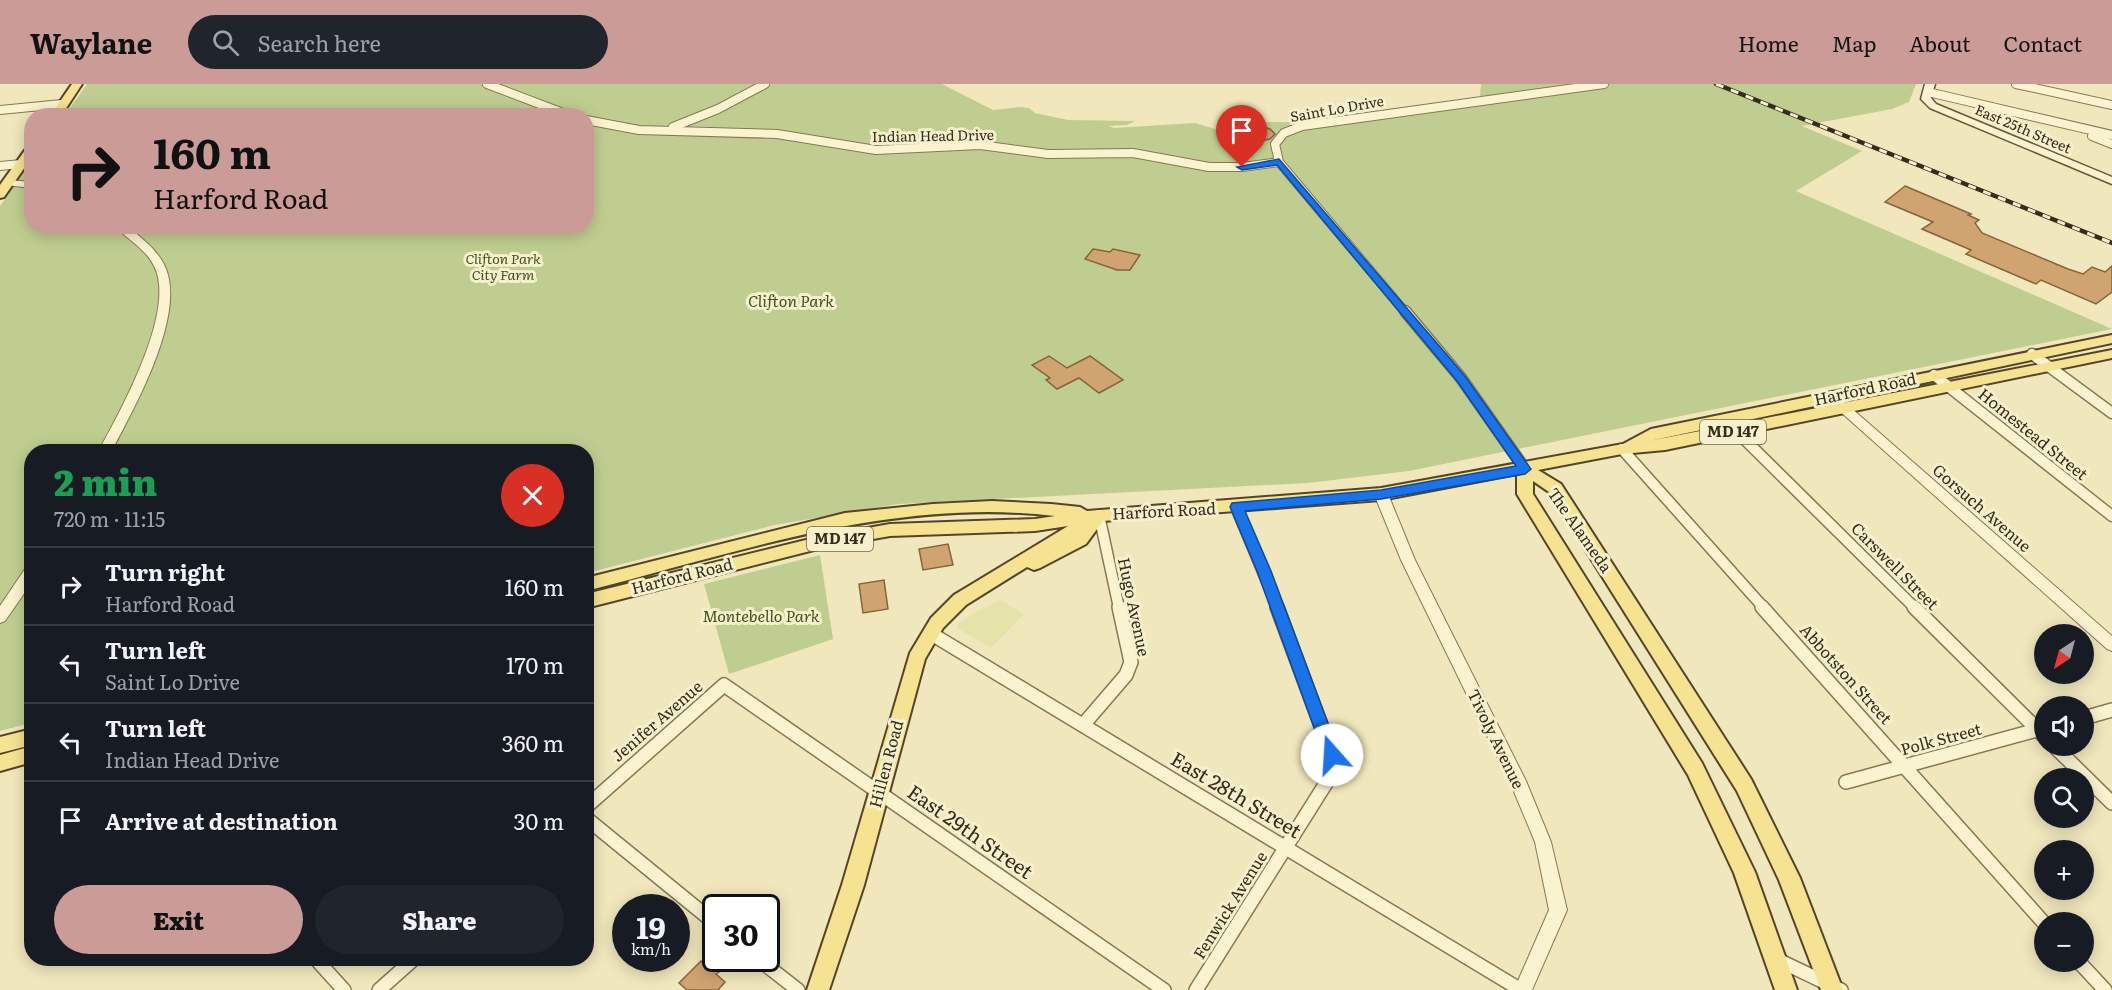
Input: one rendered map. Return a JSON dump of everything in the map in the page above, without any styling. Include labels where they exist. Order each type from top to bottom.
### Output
[{"type":"main road","points":[[60,108],[77,84]]},
{"type":"main road","name":"East 25th Street","points":[[1928,92],[1933,106],[2112,181]]},
{"type":"main road","points":[[0,194],[24,160]]},
{"type":"main road","name":"Harford Road","points":[[1622,449],[1651,434],[2112,339]]},
{"type":"main road","name":"Harford Road","points":[[594,599],[822,542],[884,531],[915,527],[1035,525],[1099,515],[1236,507],[1381,494],[1525,469],[1622,449],[1665,445],[2047,365],[2112,354]]},
{"type":"main road","name":"The Alameda","points":[[1525,469],[1526,494],[1695,769],[1744,872],[1786,990]]},
{"type":"main road","name":"The Alameda","points":[[1525,469],[1555,488],[1744,785],[1789,878],[1834,988]]},
{"type":"main road","name":"Harford Road","points":[[594,583],[845,519],[886,513],[1045,508],[1099,515]]},
{"type":"main road","name":"Hillen Road","points":[[818,990],[853,885],[909,678],[930,633],[948,610],[960,600],[1099,515]]},
{"type":"main road","name":"Hillen Road","points":[[1006,573],[1025,568],[1070,548],[1080,540],[1099,515]]},
{"type":"main road","points":[[1033,554],[1042,540],[1042,535],[1035,525]]},
{"type":"main road","points":[[0,746],[24,739]]},
{"type":"main road","points":[[0,763],[24,756]]},
{"type":"street","points":[[487,84],[550,108]]},
{"type":"street","points":[[664,130],[718,109],[765,84]]},
{"type":"street","name":"Saint Lo Drive","points":[[1279,162],[1275,144],[1284,133],[1295,128],[1604,84]]},
{"type":"street","points":[[2016,84],[2112,105]]},
{"type":"street","points":[[1928,92],[2112,135]]},
{"type":"street","points":[[0,110],[62,104]]},
{"type":"street","name":"Indian Head Drive","points":[[594,122],[627,129],[777,134],[876,150],[980,145],[1048,154],[1133,153],[1209,167],[1242,167],[1279,162]]},
{"type":"street","points":[[2058,123],[2112,144]]},
{"type":"street","points":[[1279,162],[1461,378],[1525,469]]},
{"type":"street","points":[[0,166],[21,164]]},
{"type":"street","points":[[9,183],[24,184]]},
{"type":"street","points":[[108,444],[136,390],[158,330],[166,293],[163,273],[154,257],[129,234]]},
{"type":"street","points":[[2032,354],[2112,413]]},
{"type":"street","name":"Homestead Street","points":[[1934,375],[2112,516]]},
{"type":"street","name":"Gorsuch Avenue","points":[[1830,396],[2112,645]]},
{"type":"street","name":"Carswell Street","points":[[1723,418],[2034,724]]},
{"type":"street","name":"Abbotston Street","points":[[1622,449],[2034,912]]},
{"type":"street","name":"Tivoly Avenue","points":[[1381,494],[1408,560],[1520,786],[1543,842],[1558,910],[1522,990]]},
{"type":"street","name":"Fenwick Avenue","points":[[1196,990],[1328,780],[1332,755],[1264,571],[1236,507]]},
{"type":"street","name":"Hugo Avenue","points":[[1083,725],[1126,675],[1131,662],[1099,515]]},
{"type":"street","points":[[0,617],[24,582]]},
{"type":"street","name":"East 28th Street","points":[[930,633],[1522,990]]},
{"type":"street","name":"East 29th Street","points":[[724,685],[1164,990]]},
{"type":"street","name":"Jenifer Avenue","points":[[594,800],[724,685]]},
{"type":"street","points":[[2094,715],[2112,710]]},
{"type":"street","name":"Polk Street","points":[[1846,783],[2034,734]]},
{"type":"street","points":[[2064,756],[2112,803]]},
{"type":"street","points":[[594,825],[702,913]]},
{"type":"street","points":[[1776,959],[1834,988]]},
{"type":"street","points":[[322,966],[344,990]]},
{"type":"street","points":[[379,990],[406,966]]},
{"type":"street","points":[[775,972],[798,990]]},
{"type":"street","points":[[2088,972],[2105,990]]},
{"type":"shaded area","points":[[1000,600],[1024,614],[991,648],[957,628],[959,623],[974,613]]},
{"type":"green space","name":"Clifton Park","points":[[87,84],[942,84],[993,110],[1021,107],[1029,108],[1035,113],[1068,120],[1135,121],[1127,125],[1108,126],[1114,128],[1195,123],[1222,131],[1268,122],[1289,122],[1480,97],[1481,84],[1916,84],[1909,102],[1892,109],[1802,126],[1862,151],[1796,191],[2112,329],[1409,471],[1308,483],[898,504],[775,525],[594,571],[594,444],[24,444],[24,725],[0,731],[0,206],[24,172],[24,234],[594,234],[594,108],[70,108]]},
{"type":"green space","name":"Montebello Park","points":[[820,555],[833,639],[729,674],[704,584]]},
{"type":"building","points":[[1260,126],[1270,129],[1275,134],[1270,139],[1260,141],[1249,138],[1245,133],[1249,128]]},
{"type":"building","points":[[1905,186],[1971,214],[1968,215],[1979,220],[1975,223],[1982,233],[2068,269],[2083,274],[2092,267],[2105,272],[2112,266],[2112,292],[2096,304],[2041,280],[2036,284],[1966,254],[1971,250],[1922,229],[1933,222],[1885,202]]},
{"type":"building","points":[[1093,249],[1110,252],[1113,249],[1140,255],[1130,270],[1117,270],[1085,259]]},
{"type":"building","points":[[1049,356],[1067,368],[1090,356],[1123,380],[1099,393],[1079,378],[1057,389],[1046,380],[1050,378],[1032,365]]},
{"type":"building","points":[[948,544],[953,565],[923,570],[919,549]]},
{"type":"building","points":[[884,580],[888,609],[863,613],[859,584]]},
{"type":"building","points":[[701,961],[702,972],[719,972],[716,974],[725,982],[718,990],[687,990],[679,983]]},
{"type":"railway","points":[[1716,84],[2112,243]]},
{"type":"route","points":[[1242,167],[1279,162],[1461,378],[1525,469],[1381,494],[1236,507],[1264,571],[1332,755]]},
{"type":"park label","name":"Clifton Park City Farm","points":[[503,268]]}]
